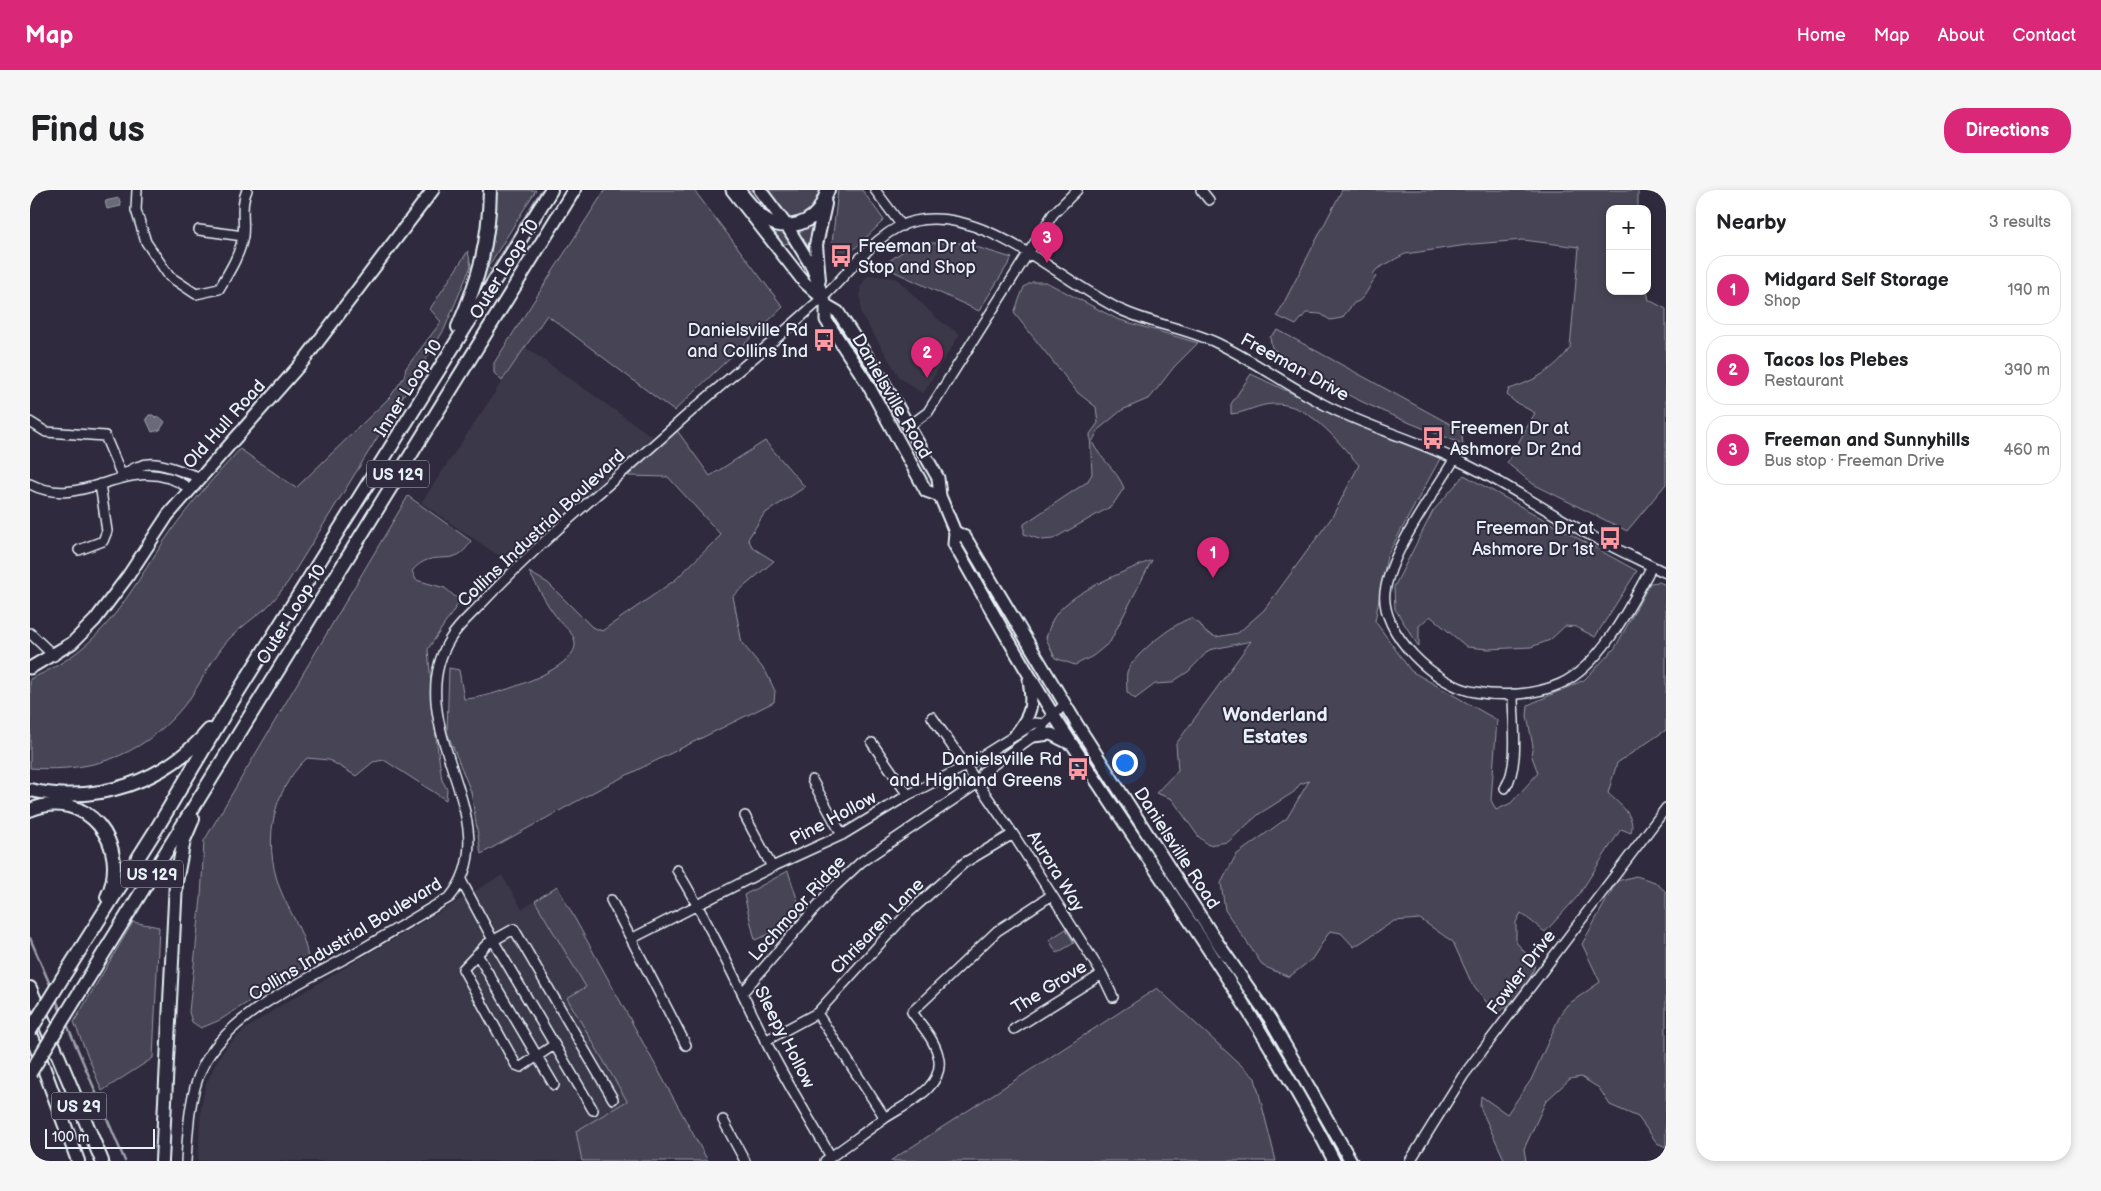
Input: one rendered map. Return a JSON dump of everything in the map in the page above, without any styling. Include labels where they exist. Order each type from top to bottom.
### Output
[{"type":"highway","points":[[442,365],[475,288],[487,237],[490,190]]},
{"type":"highway","name":"Inner Loop 10","points":[[230,705],[551,190]]},
{"type":"highway","name":"Outer Loop 10","points":[[30,1073],[574,190]]},
{"type":"highway","points":[[740,194],[763,218],[774,224],[787,226],[797,224],[818,211],[828,190]]},
{"type":"highway","points":[[818,280],[816,245],[828,190]]},
{"type":"highway","points":[[30,1031],[82,945],[157,828],[230,705]]},
{"type":"highway","name":"US 129","points":[[30,790],[64,795],[94,795],[141,782],[183,757],[197,744],[230,705]]},
{"type":"highway","points":[[162,1161],[176,882],[184,840],[200,800],[223,758]]},
{"type":"highway","points":[[30,810],[51,805],[78,810],[99,824],[111,843],[114,868],[109,894],[82,945]]},
{"type":"highway","name":"US 29","points":[[30,988],[102,1161]]},
{"type":"highway","name":"US 29","points":[[30,1031],[78,1161]]},
{"type":"main road","name":"Old Hull Road","points":[[30,668],[54,656],[83,633],[95,620],[189,488],[305,359],[433,190]]},
{"type":"main road","name":"Danielsville Road","points":[[760,190],[787,226],[818,280],[824,302],[826,320],[867,383],[926,491],[940,496]]},
{"type":"main road","name":"Danielsville Road","points":[[740,194],[804,282],[824,302],[838,312],[909,426],[938,478],[940,496],[955,532],[954,544],[1028,674],[1049,719],[1073,746],[1250,1016],[1311,1117],[1334,1161]]},
{"type":"main road","name":"Danielsville Road","points":[[955,532],[965,537],[1064,705],[1212,935],[1263,1008],[1290,1051],[1351,1161]]},
{"type":"main road","points":[[1016,734],[1032,709],[1028,674]]},
{"type":"main road","points":[[1033,736],[1056,735],[1073,746]]},
{"type":"main road","points":[[1250,1016],[1263,1008]]},
{"type":"street","points":[[137,190],[136,210],[146,242],[169,276],[196,294],[219,289],[234,265],[243,236],[242,200],[244,192]]},
{"type":"street","points":[[875,190],[902,226]]},
{"type":"street","points":[[909,426],[928,412],[940,396],[986,317],[1053,214],[1077,190]]},
{"type":"street","points":[[1201,190],[1208,200]]},
{"type":"street","name":"Freeman Drive","points":[[824,302],[873,247],[902,226],[915,221],[944,219],[963,223],[983,230],[1027,254],[1086,291],[1121,310],[1141,319],[1207,338],[1242,356],[1334,410],[1455,458],[1496,479],[1591,536],[1666,572]]},
{"type":"street","points":[[199,230],[243,236]]},
{"type":"street","name":"Collins Industrial Boulevard","points":[[186,1161],[189,1120],[195,1087],[202,1067],[221,1040],[237,1025],[272,999],[450,896],[462,882],[466,872],[469,850],[467,818],[442,736],[437,692],[439,665],[450,640],[463,622],[537,548],[729,377],[824,302]]},
{"type":"street","points":[[30,422],[46,432],[105,436],[122,476]]},
{"type":"street","points":[[1455,458],[1397,554],[1388,576],[1385,593],[1388,620],[1394,632],[1412,652],[1448,681],[1474,692],[1513,694],[1561,684],[1581,670],[1618,627],[1652,566]]},
{"type":"street","points":[[122,476],[136,465],[153,464],[199,477]]},
{"type":"street","points":[[30,484],[45,492],[66,494],[122,476],[154,474],[169,476],[189,488]]},
{"type":"street","points":[[79,550],[103,541],[107,530],[100,484]]},
{"type":"street","points":[[30,633],[54,656]]},
{"type":"street","points":[[1505,788],[1512,778],[1514,766],[1513,694]]},
{"type":"street","points":[[978,782],[983,772],[1042,730],[1049,719],[1064,705]]},
{"type":"street","points":[[932,717],[966,766]]},
{"type":"street","name":"Pine Hollow","points":[[630,939],[842,835],[908,795],[966,766],[1035,723],[1049,719]]},
{"type":"street","points":[[872,743],[908,795]]},
{"type":"street","name":"Aurora Way","points":[[966,766],[1014,834],[1102,974],[1113,997]]},
{"type":"street","points":[[812,780],[842,835]]},
{"type":"street","name":"Lochmoor Ridge","points":[[743,992],[830,891],[861,862],[978,782]]},
{"type":"street","name":"Fowler Drive","points":[[1410,1161],[1463,1076],[1666,808]]},
{"type":"street","points":[[745,816],[772,868]]},
{"type":"street","name":"Chrisaren Lane","points":[[765,1041],[817,1014],[905,916],[964,863],[1014,834]]},
{"type":"street","points":[[677,870],[698,905]]},
{"type":"street","points":[[462,882],[493,940],[593,1110]]},
{"type":"street","points":[[828,1159],[885,1118],[918,1098],[931,1085],[939,1070],[939,1055],[912,1012],[997,931],[1052,895]]},
{"type":"street","points":[[611,900],[686,1046]]},
{"type":"street","name":"Sleepy Hollow","points":[[698,905],[743,992],[765,1041],[828,1159]]},
{"type":"street","points":[[554,1045],[521,1067],[516,1065],[463,969],[493,940],[514,929],[613,1099]]},
{"type":"street","points":[[477,954],[554,1085]]},
{"type":"street","name":"The Grove","points":[[1014,1029],[1102,974]]},
{"type":"street","points":[[817,1014],[885,1118]]},
{"type":"street","points":[[723,1120],[745,1161]]},
{"type":"shaded area","points":[[493,190],[536,190],[488,267],[491,270],[541,190],[545,190],[479,296],[476,294]]},
{"type":"shaded area","points":[[605,190],[694,190],[783,307],[674,411],[547,315],[502,381],[494,373],[494,363]]},
{"type":"shaded area","points":[[748,190],[754,190],[775,220],[749,197]]},
{"type":"shaded area","points":[[765,190],[824,190],[812,212],[789,223]]},
{"type":"shaded area","points":[[838,190],[862,190],[884,220],[845,258],[836,260],[832,243]]},
{"type":"shaded area","points":[[1342,190],[1638,190],[1638,205],[1606,205],[1606,295],[1648,295],[1649,300],[1666,309],[1666,484],[1627,531],[1533,484],[1507,463],[1535,413],[1515,402],[1507,395],[1509,389],[1543,374],[1557,363],[1570,348],[1579,247],[1523,240],[1474,244],[1405,254],[1377,269],[1373,274],[1376,277],[1364,296],[1354,303],[1342,318],[1330,320],[1321,314],[1306,313],[1296,325],[1277,316]]},
{"type":"shaded area","points":[[817,215],[812,252],[794,230]]},
{"type":"shaded area","points":[[772,228],[782,229],[791,243],[783,244]]},
{"type":"shaded area","points":[[924,243],[963,243],[1012,258],[979,311],[895,272],[889,261],[905,250]]},
{"type":"shaded area","points":[[468,251],[471,266],[444,330],[288,582],[275,599],[230,638],[214,659],[190,698],[174,717],[139,746],[120,756],[99,763],[54,769],[30,768],[30,679],[78,652],[112,618],[186,511],[240,449],[296,488],[390,397],[404,377],[406,368],[441,322],[430,309]]},
{"type":"shaded area","points":[[868,275],[896,278],[939,320],[960,334],[923,394],[900,378],[861,314],[860,287]]},
{"type":"shaded area","points":[[1032,282],[1046,282],[1117,319],[1198,343],[1174,367],[1150,398],[1122,410],[1099,429],[1092,442],[1124,488],[1112,506],[1053,539],[1042,540],[1024,534],[1024,524],[1087,482],[1092,474],[1090,434],[1098,423],[1096,407],[1078,393],[1014,313],[1024,287]]},
{"type":"shaded area","points":[[1278,330],[1461,430],[1463,444],[1364,403],[1294,364],[1272,348],[1270,337]]},
{"type":"shaded area","points":[[525,347],[653,437],[511,564],[421,503]]},
{"type":"shaded area","points":[[1251,374],[1346,419],[1441,457],[1387,556],[1375,621],[1411,671],[1497,720],[1491,800],[1496,810],[1511,803],[1538,773],[1531,754],[1533,746],[1527,716],[1528,705],[1584,680],[1615,648],[1650,583],[1659,582],[1666,585],[1666,730],[1617,763],[1608,793],[1622,806],[1629,816],[1632,827],[1631,833],[1621,829],[1578,896],[1545,932],[1521,913],[1516,922],[1516,942],[1535,964],[1530,977],[1520,993],[1507,1006],[1495,1013],[1471,982],[1453,942],[1420,919],[1394,921],[1354,947],[1341,933],[1330,931],[1312,959],[1289,977],[1263,966],[1225,910],[1221,883],[1236,855],[1287,818],[1309,781],[1300,784],[1294,792],[1259,814],[1228,842],[1208,845],[1198,836],[1172,799],[1156,793],[1178,770],[1176,744],[1251,641],[1209,650],[1189,671],[1171,683],[1155,684],[1135,699],[1127,692],[1127,672],[1131,665],[1155,640],[1175,626],[1191,618],[1200,624],[1205,632],[1216,637],[1238,633],[1264,610],[1332,517],[1359,465],[1321,424],[1298,409],[1286,405],[1273,404],[1231,414],[1231,404]]},
{"type":"shaded area","points":[[676,429],[710,476],[765,441],[805,487],[764,514],[748,539],[753,548],[774,561],[733,596],[742,643],[766,672],[775,691],[774,702],[601,788],[481,854],[471,792],[447,732],[449,668],[459,670],[464,699],[475,698],[510,688],[547,673],[562,663],[572,653],[575,643],[573,636],[553,613],[529,572],[548,583],[592,627],[602,631],[675,580],[721,535],[668,477],[628,476]]},
{"type":"shaded area","points":[[1464,475],[1637,571],[1595,637],[1576,627],[1565,626],[1550,640],[1531,647],[1489,649],[1467,647],[1430,616],[1419,626],[1419,647],[1395,609],[1394,587],[1433,511]]},
{"type":"shaded area","points":[[408,496],[471,541],[458,555],[428,560],[412,571],[416,580],[445,588],[460,601],[428,649],[435,730],[442,780],[447,789],[446,800],[384,760],[373,762],[356,776],[329,760],[307,758],[294,772],[284,788],[277,805],[271,841],[276,878],[303,937],[308,964],[220,1020],[201,1028],[192,1022],[189,1012],[201,898],[204,841]]},
{"type":"shaded area","points":[[1152,560],[1110,642],[1093,656],[1075,665],[1055,658],[1046,638],[1053,619],[1060,609],[1083,592],[1098,584]]},
{"type":"shaded area","points":[[788,871],[804,920],[755,940],[744,895]]},
{"type":"shaded area","points":[[502,875],[522,909],[535,901],[586,987],[567,998],[627,1101],[576,1131],[582,1161],[198,1161],[201,1106],[206,1084],[227,1046],[244,1030],[275,1009]]},
{"type":"shaded area","points":[[1636,876],[1655,882],[1666,892],[1666,1147],[1657,1143],[1638,1117],[1610,1105],[1599,1088],[1581,1077],[1570,1079],[1546,1101],[1524,1149],[1526,1161],[1505,1161],[1480,1107],[1481,1096],[1507,1114],[1531,1080],[1561,1013],[1567,1005],[1600,982],[1582,944],[1617,881]]},
{"type":"shaded area","points":[[557,886],[708,1161],[582,1161],[576,1131],[627,1101],[567,998],[586,987],[535,901]]},
{"type":"shaded area","points":[[133,922],[159,927],[153,1058],[102,1091],[74,1022]]},
{"type":"shaded area","points":[[1066,929],[1074,943],[1057,953],[1049,940]]},
{"type":"shaded area","points":[[1157,988],[1255,1078],[1276,1161],[890,1161]]},
{"type":"water","points":[[119,198],[121,206],[107,209],[105,201]]},
{"type":"water","points":[[149,415],[153,415],[156,418],[160,417],[165,422],[160,430],[152,432],[146,419]]},
{"type":"waterway","points":[[30,938],[51,987]]},
{"type":"waterway","points":[[56,999],[61,1012]]},
{"type":"waterway","points":[[66,1022],[125,1161]]},
{"type":"place","name":"Freeman Dr at Stop and Shop","points":[[841,256]]},
{"type":"place","name":"Freeman and Sunnyhills","points":[[1047,263]]},
{"type":"place","name":"Danielsville Rd and Collins Ind","points":[[824,340]]},
{"type":"place","name":"Tacos los Plebes","points":[[927,378]]},
{"type":"place","name":"Freemen Dr at Ashmore Dr 2nd","points":[[1433,438]]},
{"type":"place","name":"Freeman Dr at Ashmore Dr 1st","points":[[1610,538]]},
{"type":"place","name":"Midgard Self Storage","points":[[1213,578]]},
{"type":"place","name":"Danielsville Rd and Highland Greens","points":[[1078,769]]},
{"type":"district","name":"Wonderland Estates","points":[[1275,725]]}]
